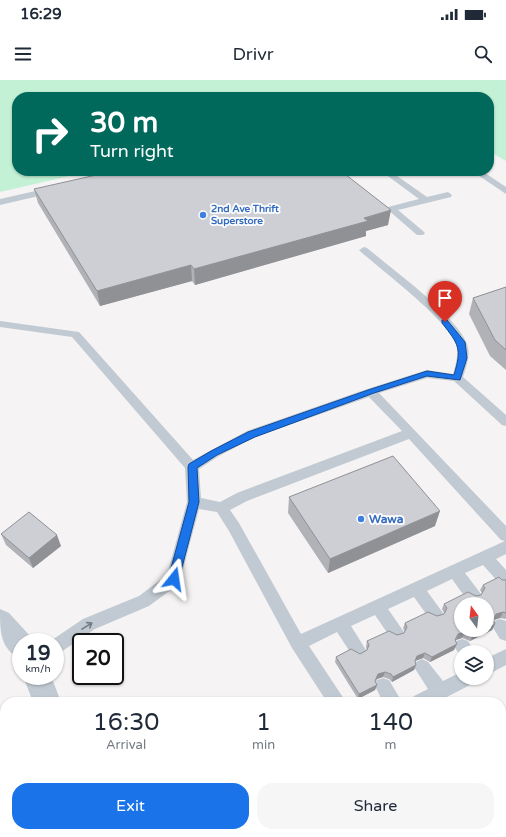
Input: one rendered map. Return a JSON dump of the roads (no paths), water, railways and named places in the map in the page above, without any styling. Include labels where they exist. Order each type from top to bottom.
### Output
[{"type":"street","points":[[0,621],[12,635]]},
{"type":"street","points":[[40,685],[45,697]]},
{"type":"lane","points":[[392,176],[426,200]]},
{"type":"lane","points":[[484,176],[506,191]]},
{"type":"lane","points":[[0,202],[63,188]]},
{"type":"lane","points":[[420,233],[391,209],[448,195]]},
{"type":"lane","points":[[364,250],[453,330],[461,342],[463,358],[457,378]]},
{"type":"lane","points":[[0,324],[75,334],[192,467],[194,502],[174,579],[144,601],[89,624],[64,641]]},
{"type":"lane","points":[[192,467],[214,453],[252,434],[427,374],[457,378],[506,422]]},
{"type":"lane","points":[[371,392],[411,432],[506,536]]},
{"type":"lane","points":[[194,502],[221,508],[242,497],[411,432]]},
{"type":"lane","points":[[221,508],[298,643],[334,697]]},
{"type":"lane","points":[[298,643],[506,547]]},
{"type":"lane","points":[[485,557],[504,579]]},
{"type":"lane","points":[[454,571],[473,594]]},
{"type":"lane","points":[[416,588],[435,612]]},
{"type":"lane","points":[[377,606],[396,632]]},
{"type":"lane","points":[[340,623],[358,650]]},
{"type":"lane","points":[[494,663],[506,657]]},
{"type":"lane","points":[[422,666],[440,691]]},
{"type":"lane","points":[[429,697],[454,684]]},
{"type":"lane","points":[[383,686],[390,697]]},
{"type":"place","name":"2nd Ave Thrift Superstore","points":[[203,215]]},
{"type":"place","name":"Wawa","points":[[361,519]]}]
